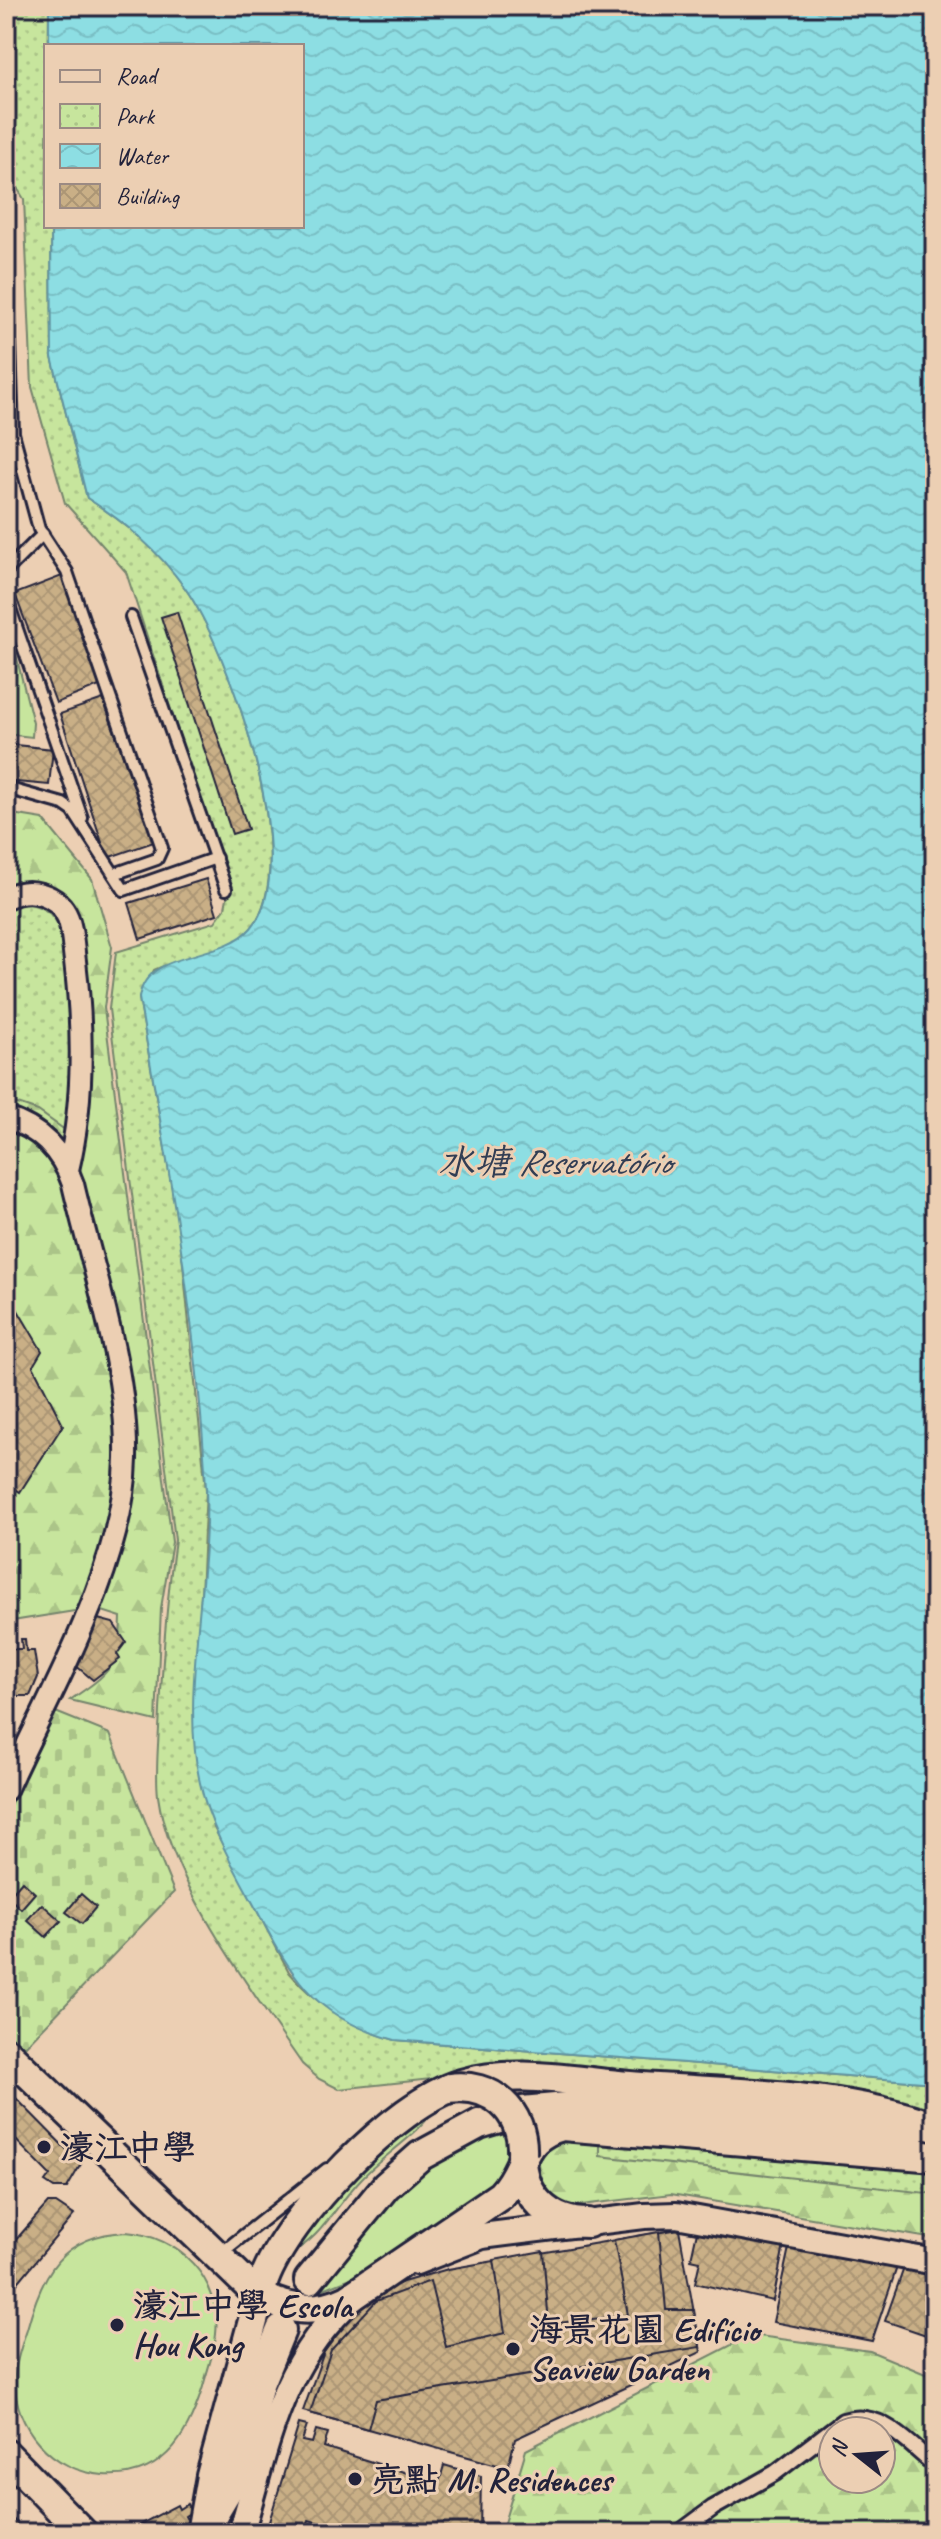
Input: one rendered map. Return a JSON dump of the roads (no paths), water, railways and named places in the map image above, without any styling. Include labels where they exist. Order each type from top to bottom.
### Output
[{"type":"main road","points":[[6,2052],[218,2256],[288,2307],[315,2309],[335,2305],[370,2284],[505,2191],[522,2156],[544,2133],[572,2125],[935,2157]]},
{"type":"main road","points":[[202,2533],[211,2476],[262,2288],[276,2253],[300,2216],[398,2117],[449,2088],[492,2078],[521,2077],[762,2096],[847,2103],[935,2127]]},
{"type":"main road","points":[[449,2088],[482,2090],[506,2105],[520,2130],[527,2188],[543,2209],[561,2219],[588,2223]]},
{"type":"main road","points":[[309,2280],[386,2186],[420,2156],[479,2124],[522,2111],[589,2105],[840,2124],[899,2135],[935,2137]]},
{"type":"main road","points":[[899,2135],[935,2149]]},
{"type":"main road","points":[[202,2533],[232,2482],[259,2384],[281,2330]]},
{"type":"main road","points":[[6,2454],[83,2533]]},
{"type":"main road","points":[[232,2482],[235,2533]]},
{"type":"street","points":[[6,898],[29,892],[49,897],[64,910],[71,929],[81,1013],[74,1145],[68,1170]]},
{"type":"street","points":[[6,1118],[44,1139],[68,1170],[119,1381],[126,1432],[124,1489],[103,1573],[6,1790]]},
{"type":"street","points":[[235,2533],[271,2422],[285,2389],[315,2339],[370,2284],[473,2239],[676,2215],[935,2262]]},
{"type":"street","points":[[679,2533],[713,2508],[775,2473],[843,2421],[855,2417],[881,2422],[935,2465]]},
{"type":"lane","points":[[6,217],[13,433],[43,534],[67,572],[162,848],[157,859],[114,874]]},
{"type":"lane","points":[[6,571],[43,534]]},
{"type":"lane","points":[[6,597],[86,828]]},
{"type":"lane","points":[[131,617],[226,889]]},
{"type":"lane","points":[[48,800],[63,797],[69,781]]},
{"type":"lane","points":[[6,788],[73,811],[124,890],[216,858]]},
{"type":"lane","points":[[218,2256],[335,2163]]},
{"type":"water","name":"水塘 Reservatório","points":[[49,6],[935,6],[935,2083],[395,2040],[369,2032],[329,2010],[300,1981],[274,1943],[218,1836],[200,1783],[193,1712],[206,1524],[202,1427],[180,1242],[139,998],[145,982],[155,971],[238,939],[251,928],[266,898],[270,856],[266,808],[255,757],[239,706],[202,617],[175,574],[152,549],[128,527],[87,498],[52,357],[51,228],[304,228],[304,44],[49,44]]},
{"type":"place","name":"濠江中學","points":[[44,2147]]},
{"type":"place","name":"濠江中學 Escola Hou Kong","points":[[117,2325]]},
{"type":"place","name":"海景花園 Edifício Seaview Garden","points":[[513,2349]]},
{"type":"place","name":"亮點 M. Residences","points":[[355,2479]]}]
